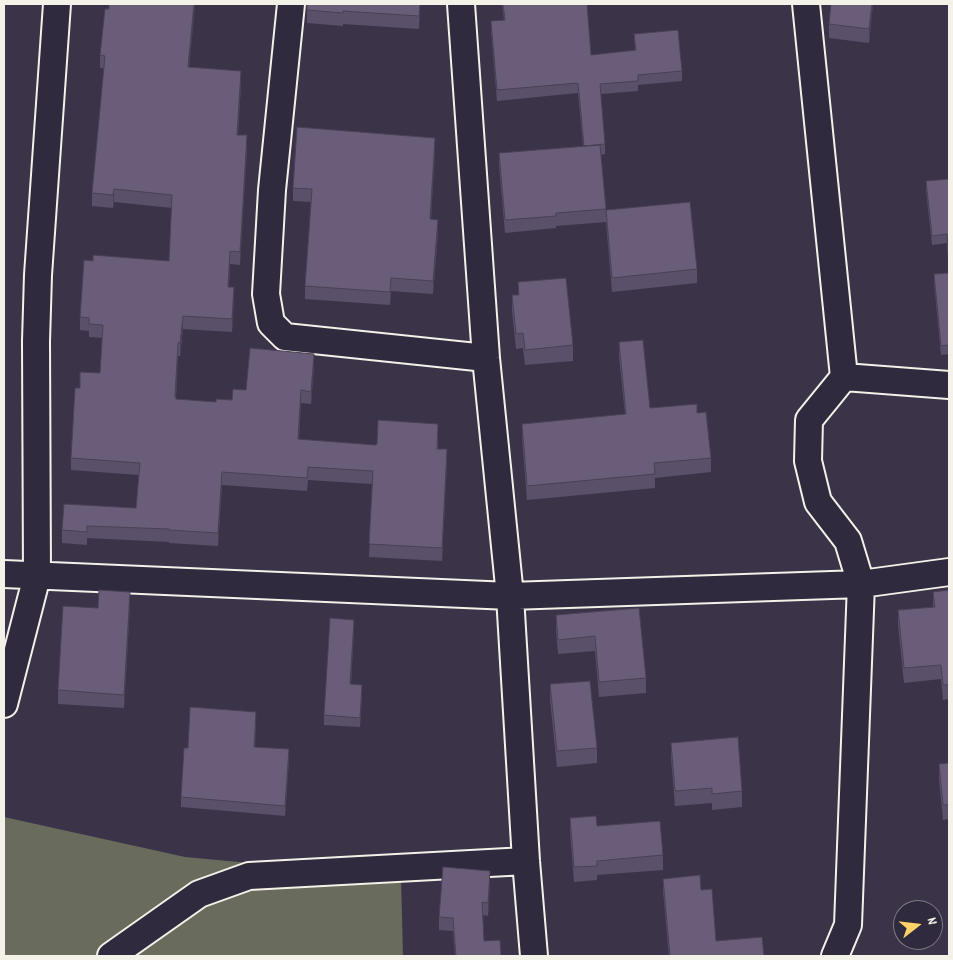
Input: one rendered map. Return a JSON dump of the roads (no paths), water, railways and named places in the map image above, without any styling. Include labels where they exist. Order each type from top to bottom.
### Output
[{"type":"street","points":[[4,704],[37,576],[36,341],[57,4]]},
{"type":"street","points":[[291,4],[272,190],[266,294],[271,323],[285,337],[486,358]]},
{"type":"street","points":[[461,4],[486,358],[510,596],[526,861],[534,956]]},
{"type":"street","points":[[806,4],[844,377],[809,420],[808,461],[818,502],[848,541],[861,584],[848,925],[835,956]]},
{"type":"street","points":[[844,377],[949,385]]},
{"type":"street","points":[[4,574],[510,596],[861,584],[949,572]]},
{"type":"street","points":[[112,956],[199,894],[249,876],[526,861]]}]
